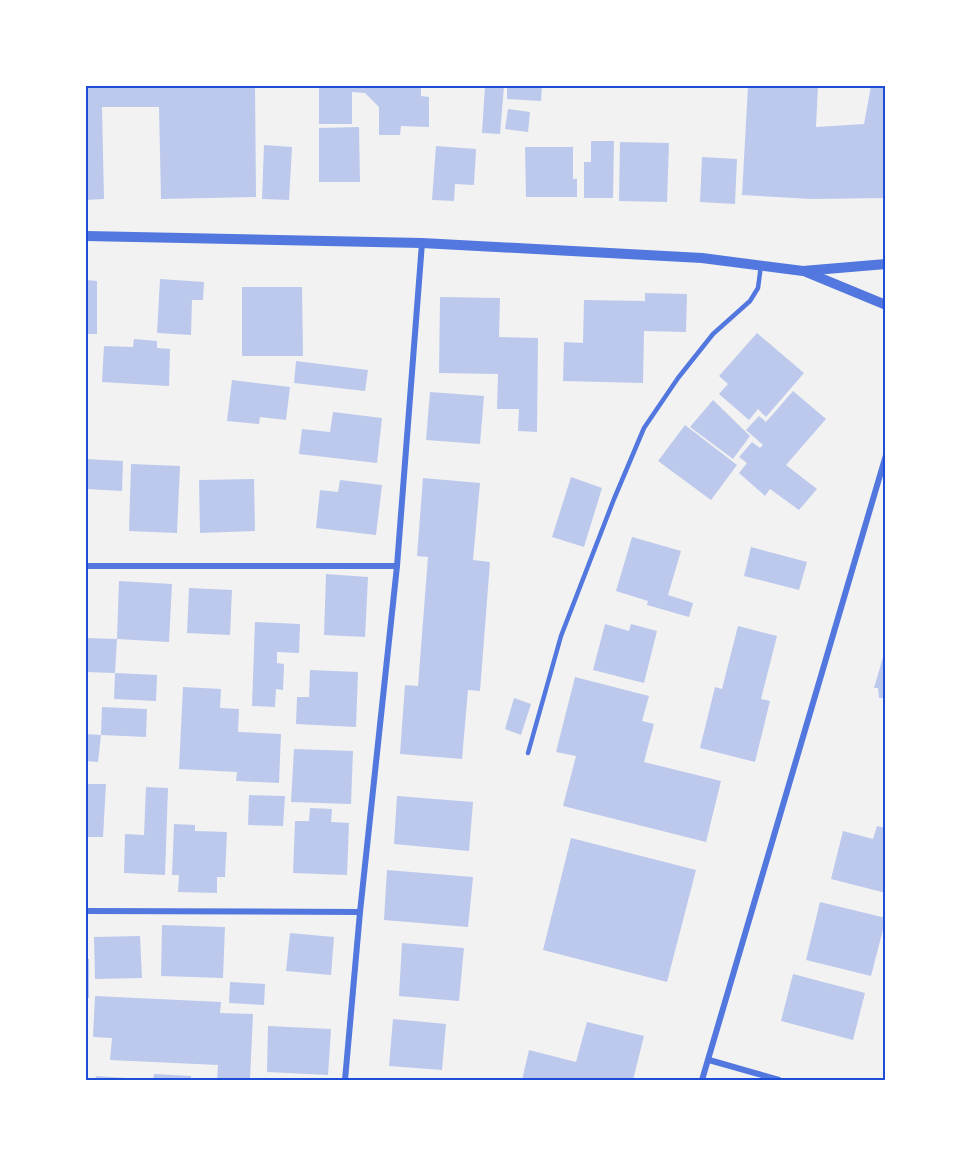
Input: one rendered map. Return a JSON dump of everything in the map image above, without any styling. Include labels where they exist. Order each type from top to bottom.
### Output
[{"type":"street","points":[[86,236],[422,243],[702,258],[803,271],[885,264]]},
{"type":"street","points":[[345,1080],[360,912],[397,566],[422,243]]},
{"type":"street","points":[[803,271],[885,305]]},
{"type":"street","points":[[702,1080],[885,456]]},
{"type":"street","points":[[86,566],[397,566]]},
{"type":"street","points":[[86,911],[360,912]]},
{"type":"street","points":[[709,1060],[779,1080]]},
{"type":"lane","points":[[528,753],[561,636],[644,428],[678,378],[713,333],[750,301],[758,288],[761,266]]},
{"type":"building","points":[[86,86],[255,86],[256,197],[161,199],[159,107],[102,107],[104,199],[86,200]]},
{"type":"building","points":[[319,86],[421,86],[421,96],[429,97],[429,127],[401,126],[400,135],[379,135],[379,107],[365,93],[352,92],[352,124],[319,124]]},
{"type":"building","points":[[485,86],[504,86],[500,134],[482,133]]},
{"type":"building","points":[[507,86],[542,86],[541,101],[507,99]]},
{"type":"building","points":[[748,86],[818,86],[816,127],[864,124],[871,86],[886,86],[886,198],[812,199],[742,195]]},
{"type":"building","points":[[508,109],[530,112],[528,132],[505,129]]},
{"type":"building","points":[[359,127],[360,182],[319,182],[319,128]]},
{"type":"building","points":[[591,141],[614,141],[613,198],[584,198],[584,162],[591,162]]},
{"type":"building","points":[[620,142],[669,143],[667,202],[619,201]]},
{"type":"building","points":[[264,145],[292,147],[289,200],[262,199]]},
{"type":"building","points":[[436,146],[476,149],[474,185],[455,184],[454,201],[432,200]]},
{"type":"building","points":[[525,147],[573,147],[573,179],[577,179],[577,197],[526,197]]},
{"type":"building","points":[[702,157],[737,159],[735,204],[700,202]]},
{"type":"building","points":[[160,279],[204,282],[203,300],[192,300],[191,335],[157,333]]},
{"type":"building","points":[[86,280],[97,281],[97,334],[86,334]]},
{"type":"building","points":[[242,287],[302,287],[303,356],[242,356]]},
{"type":"building","points":[[645,293],[687,294],[686,332],[644,331],[643,383],[563,381],[564,342],[583,343],[584,300],[645,301]]},
{"type":"building","points":[[440,297],[500,298],[499,337],[538,338],[537,432],[518,431],[519,409],[497,409],[498,374],[439,373]]},
{"type":"building","points":[[757,333],[804,373],[766,417],[758,409],[749,420],[719,394],[728,384],[719,376]]},
{"type":"building","points":[[134,339],[157,341],[157,348],[170,349],[169,386],[102,382],[104,346],[133,347]]},
{"type":"building","points":[[296,361],[368,370],[365,391],[294,383]]},
{"type":"building","points":[[232,380],[290,387],[286,420],[260,417],[259,424],[227,421]]},
{"type":"building","points":[[793,391],[826,419],[786,465],[817,489],[799,510],[770,489],[765,496],[739,473],[747,463],[739,457],[752,442],[760,448],[763,445],[746,430],[759,416],[766,422]]},
{"type":"building","points":[[430,392],[484,396],[480,444],[426,440]]},
{"type":"building","points":[[713,400],[750,436],[733,459],[690,427]]},
{"type":"building","points":[[333,412],[382,418],[377,463],[299,454],[302,429],[330,432]]},
{"type":"building","points":[[685,425],[737,465],[711,500],[658,461]]},
{"type":"building","points":[[86,459],[123,461],[122,491],[86,489]]},
{"type":"building","points":[[131,464],[180,466],[177,533],[129,531]]},
{"type":"building","points":[[571,477],[602,488],[584,547],[552,537]]},
{"type":"building","points":[[423,478],[480,483],[473,560],[490,562],[480,691],[468,690],[462,759],[400,754],[405,685],[418,686],[428,557],[417,556]]},
{"type":"building","points":[[254,479],[255,531],[200,533],[199,480]]},
{"type":"building","points":[[340,480],[382,485],[376,535],[316,528],[320,490],[338,492]]},
{"type":"building","points":[[632,537],[681,551],[668,595],[693,603],[689,617],[647,605],[648,601],[616,591]]},
{"type":"building","points":[[751,547],[807,562],[799,590],[744,576]]},
{"type":"building","points":[[326,574],[368,577],[365,637],[324,635]]},
{"type":"building","points":[[119,581],[172,584],[169,642],[117,639]]},
{"type":"building","points":[[189,588],[232,590],[230,635],[187,633]]},
{"type":"building","points":[[255,622],[300,624],[299,653],[277,652],[277,663],[284,664],[283,690],[276,689],[275,707],[252,706]]},
{"type":"building","points":[[605,624],[629,631],[631,624],[657,631],[644,683],[593,670]]},
{"type":"building","points":[[738,626],[777,636],[761,699],[770,701],[755,762],[700,748],[715,687],[722,689]]},
{"type":"building","points":[[86,638],[117,639],[115,673],[86,672]]},
{"type":"building","points":[[885,650],[886,698],[879,698],[878,688],[874,688]]},
{"type":"building","points":[[310,670],[358,672],[356,727],[296,724],[297,697],[309,697]]},
{"type":"building","points":[[115,673],[157,675],[156,701],[114,699]]},
{"type":"building","points":[[575,677],[649,696],[642,721],[654,724],[644,762],[721,781],[706,842],[563,806],[576,756],[556,752]]},
{"type":"building","points":[[183,687],[221,689],[220,708],[239,709],[238,732],[281,734],[279,783],[236,781],[237,772],[179,769]]},
{"type":"building","points":[[514,698],[531,704],[521,735],[505,729]]},
{"type":"building","points":[[102,707],[147,709],[146,737],[101,735]]},
{"type":"building","points":[[86,734],[101,735],[98,762],[86,761]]},
{"type":"building","points":[[294,749],[353,751],[351,804],[291,802]]},
{"type":"building","points":[[86,784],[106,784],[103,837],[86,837]]},
{"type":"building","points":[[146,787],[168,788],[165,875],[124,873],[125,834],[144,835]]},
{"type":"building","points":[[249,795],[285,796],[283,826],[248,825]]},
{"type":"building","points":[[397,796],[473,802],[469,851],[394,844]]},
{"type":"building","points":[[310,808],[332,809],[331,822],[349,823],[347,875],[293,873],[295,821],[309,821]]},
{"type":"building","points":[[174,824],[195,825],[195,831],[227,832],[225,877],[217,877],[217,893],[178,892],[179,875],[172,875]]},
{"type":"building","points":[[877,826],[886,828],[886,893],[831,879],[843,831],[873,839]]},
{"type":"building","points":[[571,838],[696,870],[667,982],[543,950]]},
{"type":"building","points":[[387,870],[473,877],[468,927],[384,920]]},
{"type":"building","points":[[820,902],[886,918],[871,976],[806,960]]},
{"type":"building","points":[[162,925],[225,927],[223,978],[161,976]]},
{"type":"building","points":[[290,933],[334,937],[331,975],[286,971]]},
{"type":"building","points":[[140,936],[142,978],[95,979],[94,937]]},
{"type":"building","points":[[402,943],[464,948],[459,1001],[399,996]]},
{"type":"building","points":[[86,959],[89,959],[89,998],[86,998]]},
{"type":"building","points":[[793,974],[865,993],[853,1040],[781,1021]]},
{"type":"building","points":[[230,982],[265,984],[264,1005],[229,1003]]},
{"type":"building","points":[[95,996],[221,1002],[220,1013],[253,1014],[250,1080],[217,1080],[218,1065],[110,1060],[112,1038],[93,1037]]},
{"type":"building","points":[[393,1019],[446,1024],[442,1070],[389,1066]]},
{"type":"building","points":[[587,1022],[644,1036],[633,1080],[522,1080],[529,1050],[576,1062]]},
{"type":"building","points":[[268,1026],[331,1029],[328,1075],[267,1072]]},
{"type":"building","points":[[154,1074],[191,1076],[191,1080],[153,1080]]},
{"type":"building","points":[[96,1076],[142,1079],[142,1080],[95,1080]]}]
